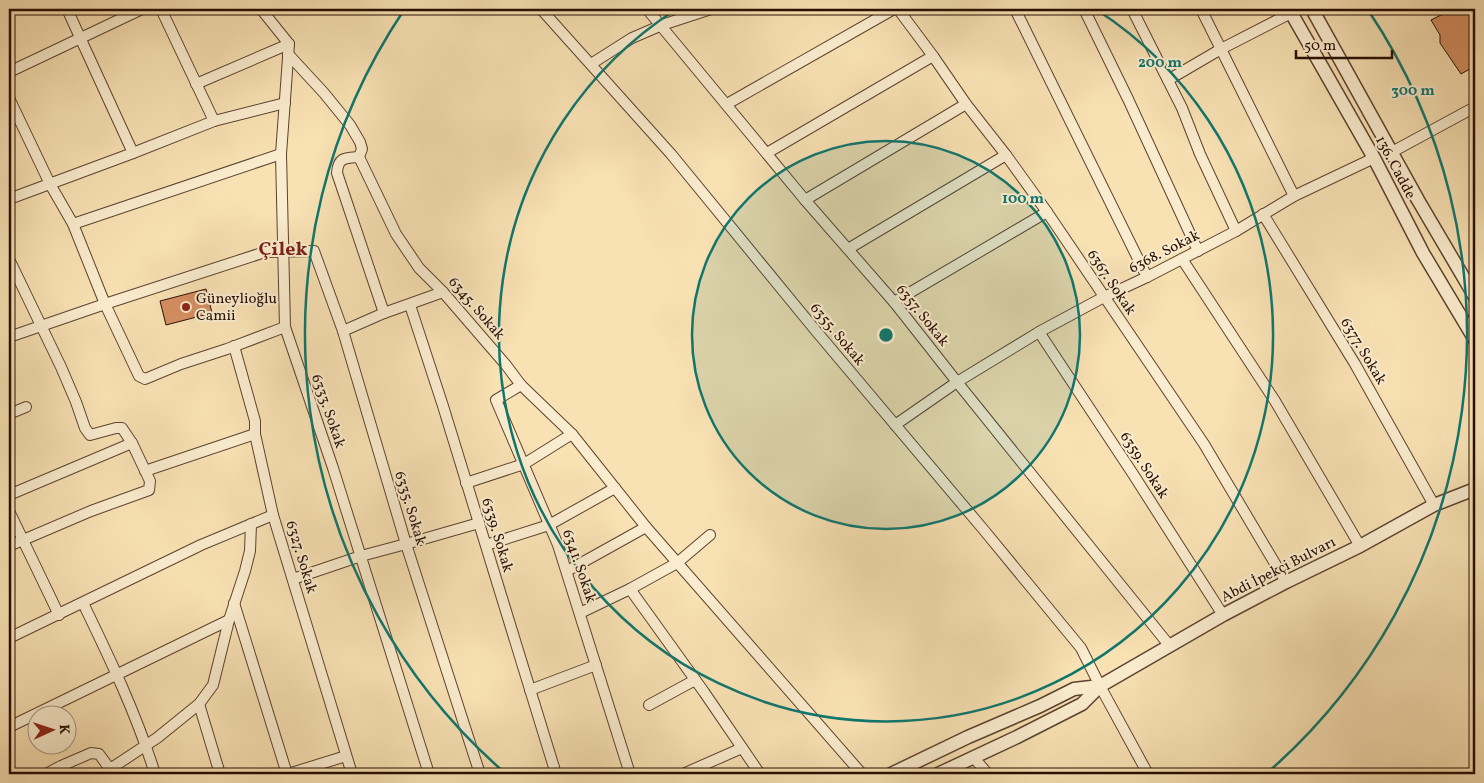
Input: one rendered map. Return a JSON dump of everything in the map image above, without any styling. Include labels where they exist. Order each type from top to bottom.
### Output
[{"type":"street","points":[[67,9],[133,153]]},
{"type":"street","points":[[9,72],[142,9]]},
{"type":"street","points":[[161,9],[214,121]]},
{"type":"street","name":"6345. Sokak","points":[[261,9],[289,49],[350,126],[360,142],[362,149],[359,157],[396,234],[419,268],[443,292],[521,385],[572,434],[646,527],[862,774]]},
{"type":"street","name":"6355. Sokak","points":[[541,9],[671,154],[1081,648],[1148,774]]},
{"type":"street","name":"6357. Sokak","points":[[647,9],[805,200],[894,302],[1169,645]]},
{"type":"street","points":[[591,64],[632,38],[662,25],[711,9]]},
{"type":"street","points":[[727,104],[894,9]]},
{"type":"street","name":"6367. Sokak","points":[[898,9],[1047,212],[1204,444],[1286,582]]},
{"type":"street","points":[[1015,9],[1147,277]]},
{"type":"street","points":[[1084,9],[1198,251]]},
{"type":"street","points":[[1132,9],[1182,108],[1200,154],[1236,231]]},
{"type":"street","points":[[1201,9],[1294,196]]},
{"type":"street","name":"136. Cadde","points":[[1312,9],[1475,297]]},
{"type":"street","points":[[1168,80],[1290,11]]},
{"type":"street","name":"136. Cadde","points":[[1290,11],[1374,158],[1423,253],[1475,340]]},
{"type":"street","points":[[196,84],[289,49]]},
{"type":"street","name":"6333. Sokak","points":[[289,49],[281,154],[285,328],[333,468],[429,774]]},
{"type":"street","points":[[767,153],[933,56]]},
{"type":"street","points":[[9,98],[50,184],[72,224],[105,304],[139,376],[145,379],[181,364],[285,328]]},
{"type":"street","points":[[9,199],[214,121],[285,103]]},
{"type":"street","points":[[805,200],[966,104]]},
{"type":"street","points":[[1392,152],[1475,107]]},
{"type":"street","points":[[72,224],[281,154]]},
{"type":"street","points":[[848,249],[1006,155]]},
{"type":"street","points":[[359,157],[345,158],[340,161],[337,166],[337,173],[384,314]]},
{"type":"street","name":"6368. Sokak","points":[[895,425],[957,382],[1039,332],[1236,231],[1294,196],[1374,158]]},
{"type":"street","points":[[894,302],[1047,212]]},
{"type":"street","name":"6377. Sokak","points":[[1263,214],[1356,364],[1434,505]]},
{"type":"street","points":[[9,337],[265,252],[283,251]]},
{"type":"street","name":"6335. Sokak","points":[[283,251],[314,251],[343,331],[406,544],[480,774]]},
{"type":"street","points":[[9,259],[61,367],[76,402],[84,428],[90,435],[122,428],[132,443],[150,481],[149,490],[92,511],[9,546]]},
{"type":"street","points":[[1182,259],[1275,401],[1360,546]]},
{"type":"street","points":[[343,331],[443,292]]},
{"type":"street","name":"6339. Sokak","points":[[410,305],[556,774]]},
{"type":"street","name":"6359. Sokak","points":[[1039,332],[1223,615]]},
{"type":"street","name":"6327. Sokak","points":[[234,346],[255,421],[255,434],[273,515],[352,774]]},
{"type":"street","name":"6341. Sokak","points":[[521,385],[496,400],[558,545],[630,774]]},
{"type":"street","points":[[9,414],[26,407]]},
{"type":"street","points":[[145,471],[255,434]]},
{"type":"street","points":[[466,483],[524,464],[572,434]]},
{"type":"street","points":[[9,495],[132,443]]},
{"type":"street","points":[[486,546],[549,525],[615,488]]},
{"type":"street","name":"Abdi İpekçi Bulvarı","points":[[938,774],[1082,704],[1100,686],[1223,615],[1360,546],[1434,505],[1475,489]]},
{"type":"street","points":[[9,511],[59,615]]},
{"type":"street","points":[[9,638],[202,545],[273,515]]},
{"type":"street","points":[[293,579],[361,556],[479,523]]},
{"type":"street","points":[[46,774],[91,753],[100,754],[111,772],[200,704],[213,684],[234,602],[250,552],[251,524]]},
{"type":"street","points":[[567,571],[646,527]]},
{"type":"street","points":[[580,613],[630,589],[677,563],[710,535]]},
{"type":"street","points":[[630,589],[760,774]]},
{"type":"street","points":[[234,602],[288,774],[346,756]]},
{"type":"street","points":[[83,604],[118,675],[146,745],[155,774]]},
{"type":"street","points":[[9,727],[229,620]]},
{"type":"street","points":[[530,690],[596,665]]},
{"type":"street","points":[[649,705],[695,680]]},
{"type":"street","name":"Abdi İpekçi Bulvarı","points":[[891,774],[1074,689],[1100,686]]},
{"type":"street","points":[[200,704],[220,774]]},
{"type":"street","points":[[684,774],[742,748]]},
{"type":"street","points":[[974,758],[988,774]]},
{"type":"building","points":[[1453,9],[1471,9],[1475,17],[1475,66],[1461,74],[1440,43],[1440,35],[1431,20]]},
{"type":"building","name":"Güneylioğlu Camii","points":[[206,289],[212,313],[166,325],[160,301]]},
{"type":"place","name":"Güneylioğlu Camii","points":[[186,307]]},
{"type":"district","name":"Çilek","points":[[283,248]]}]
